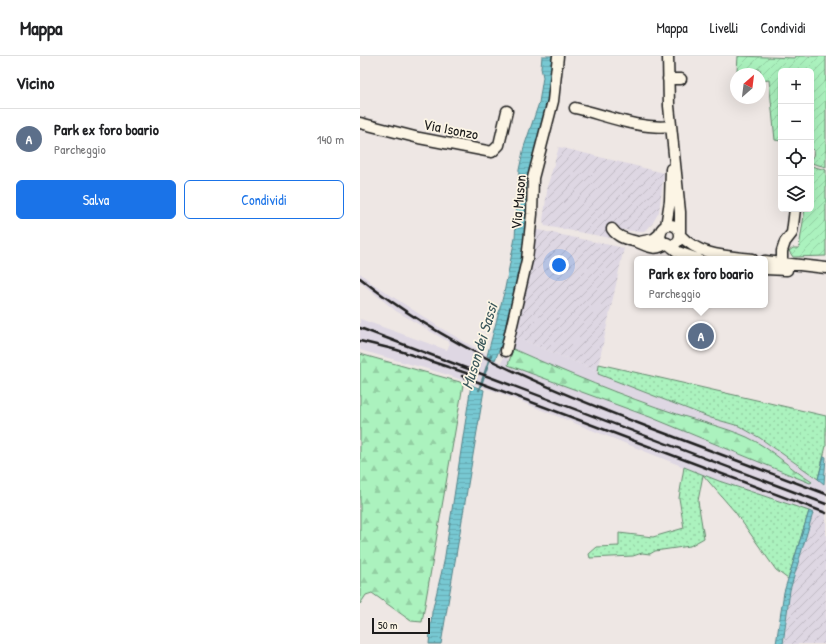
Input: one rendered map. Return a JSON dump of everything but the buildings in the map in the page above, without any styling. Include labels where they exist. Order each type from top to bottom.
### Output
[{"type":"street","name":"Via Muson","points":[[506,351],[527,260],[532,214],[533,178],[553,101],[558,56]]},
{"type":"street","points":[[612,229],[623,238],[638,242],[647,248],[659,248],[676,242],[680,234],[679,197],[671,126],[668,56]]},
{"type":"street","points":[[668,79],[681,79]]},
{"type":"street","points":[[575,108],[651,126],[671,126]]},
{"type":"street","name":"Via Isonzo","points":[[360,123],[419,138],[492,152],[499,145],[507,111]]},
{"type":"street","points":[[674,162],[662,240],[678,252],[689,256]]},
{"type":"street","points":[[782,266],[782,251],[785,242],[792,233],[795,212]]},
{"type":"street","points":[[638,242],[654,238],[663,230],[675,226],[696,253],[707,256]]},
{"type":"street","points":[[692,247],[701,251],[727,256]]},
{"type":"street","points":[[768,262],[782,266]]},
{"type":"street","points":[[768,268],[782,266],[824,268]]},
{"type":"shaded area","points":[[559,147],[664,173],[659,212],[652,224],[643,232],[612,229],[611,238],[545,226],[543,221],[548,184]]},
{"type":"shaded area","points":[[533,229],[624,248],[597,371],[514,336]]},
{"type":"shaded area","points":[[360,273],[372,283],[439,327],[501,363],[504,357],[510,360],[508,365],[650,417],[810,483],[812,482],[777,456],[719,426],[678,415],[572,375],[513,349],[514,336],[597,371],[598,374],[711,418],[739,426],[760,438],[826,485],[826,517],[719,481],[497,392],[442,373],[360,350],[360,319],[447,350],[450,343],[396,311],[360,282]]},
{"type":"shaded area","points":[[813,513],[826,517],[826,644],[784,644],[790,591]]},
{"type":"green space","points":[[738,56],[795,58],[796,56],[826,56],[826,167],[814,164],[814,68],[778,68],[778,140],[775,140],[769,80],[766,80],[766,68],[737,68]]},
{"type":"green space","points":[[814,167],[826,170],[826,256],[793,257],[789,251],[793,248],[799,248],[805,212],[814,212]]},
{"type":"green space","points":[[513,349],[636,400],[730,430],[747,437],[772,452],[812,482],[810,483],[650,417],[508,365]]},
{"type":"green space","points":[[360,354],[460,382],[463,385],[422,622],[411,621],[372,593],[366,595],[360,604]]},
{"type":"green space","points":[[599,364],[826,416],[826,446],[818,479],[760,438],[739,426],[711,418],[598,374]]},
{"type":"green space","points":[[684,467],[719,481],[809,511],[788,579],[776,570],[735,512],[703,475],[698,501],[704,538],[690,546],[655,551],[650,554],[642,553],[633,556],[590,558],[589,554],[597,547],[619,546],[619,533],[653,537],[684,528],[679,498]]},
{"type":"water","points":[[542,56],[552,56],[551,90],[526,183],[525,245],[520,275],[503,341],[495,360],[487,356],[504,293],[515,238],[519,170],[524,147],[539,103],[543,77],[541,68]]},
{"type":"water","points":[[471,385],[484,390],[441,644],[429,644],[432,612],[444,562]]},
{"type":"water","points":[[824,456],[826,457],[824,484],[818,479]]},
{"type":"water","points":[[809,511],[813,513],[790,590],[783,644],[776,644],[784,592]]},
{"type":"waterway","name":"Muson dei Sassi","points":[[479,390],[491,355]]},
{"type":"railway","points":[[360,278],[393,303],[427,325],[498,364],[572,397],[826,494]]},
{"type":"railway","points":[[360,328],[826,504]]},
{"type":"railway","points":[[360,341],[397,350],[469,374]]},
{"type":"railway","points":[[462,376],[826,513]]},
{"type":"place","name":"Park ex foro boario","points":[[701,336]]}]
